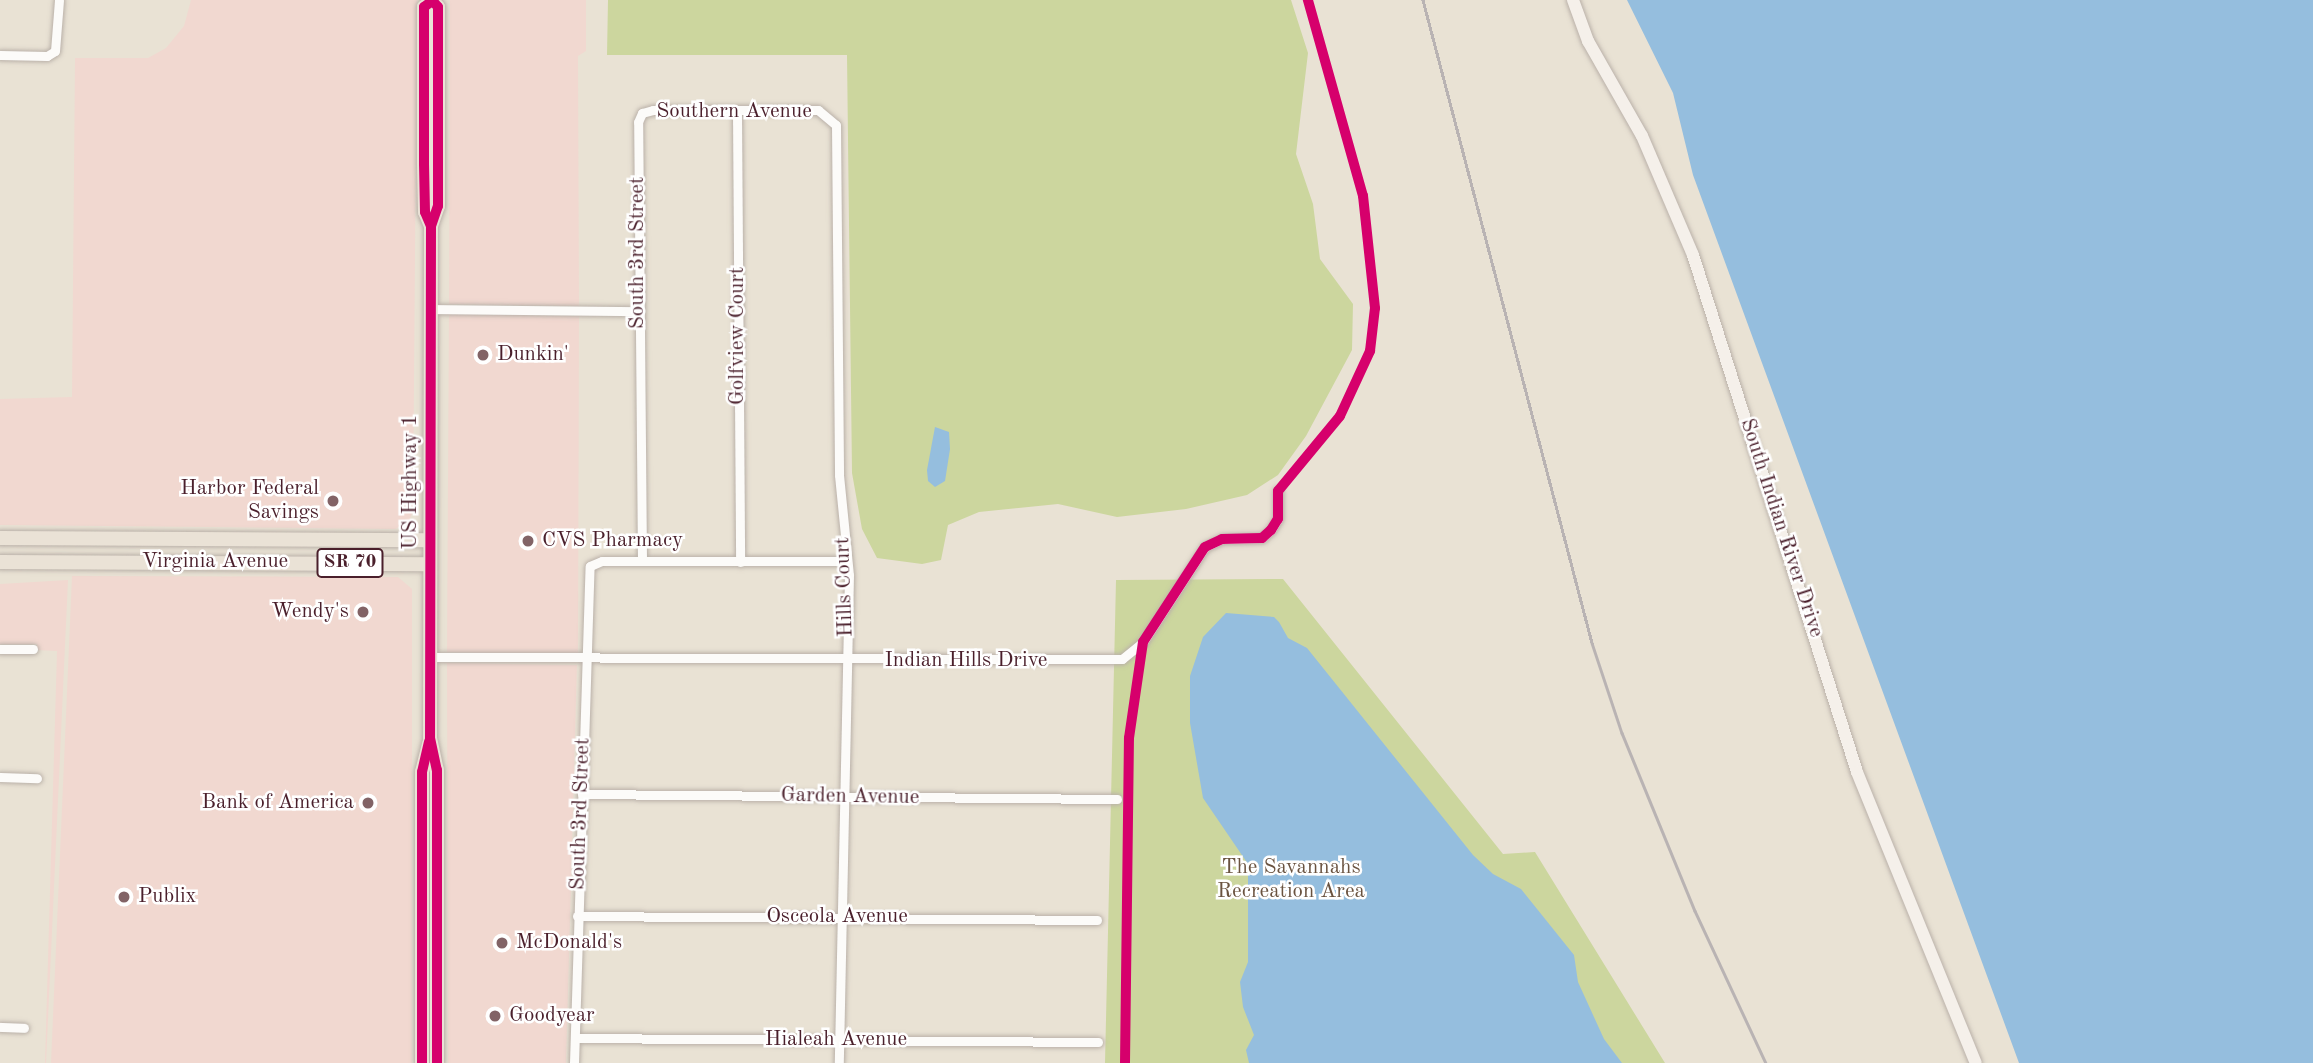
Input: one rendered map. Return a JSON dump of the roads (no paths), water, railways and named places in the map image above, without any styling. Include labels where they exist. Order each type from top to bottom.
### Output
[{"type":"main road","name":"South Indian River Drive","points":[[1573,0],[1588,41],[1642,136],[1693,255],[1857,772],[1976,1063]]},
{"type":"main road","name":"US Highway 1","points":[[432,1],[438,6],[438,206],[431,226],[430,540],[430,738],[437,770],[437,1063]]},
{"type":"main road","name":"Virginia Avenue","points":[[0,538],[430,540]]},
{"type":"main road","points":[[38,562],[73,552],[90,539]]},
{"type":"main road","name":"Virginia Avenue","points":[[0,562],[430,564]]},
{"type":"main road","name":"US Highway 1","points":[[422,1063],[422,772],[430,738]]},
{"type":"main road","points":[[422,936],[437,966]]},
{"type":"main road","points":[[422,978],[437,1002]]},
{"type":"street","points":[[0,55],[47,56],[55,51],[59,0]]},
{"type":"street","name":"Southern Avenue","points":[[642,113],[818,110],[827,114]]},
{"type":"street","name":"Golfview Court","points":[[737,111],[740,562]]},
{"type":"street","name":"South 3rd Street","points":[[574,1063],[590,566],[602,561],[642,561],[638,122],[642,113]]},
{"type":"street","name":"Hills Court","points":[[827,114],[836,125],[839,475],[846,561],[846,797],[839,1063]]},
{"type":"street","points":[[431,309],[638,311]]},
{"type":"street","name":"Indian Hills Drive","points":[[430,657],[585,660],[1122,659],[1143,642],[1205,547],[1222,540],[1262,538],[1272,530],[1278,519],[1278,491]]},
{"type":"street","points":[[642,561],[846,561]]},
{"type":"street","points":[[0,649],[33,649]]},
{"type":"street","points":[[0,777],[37,778]]},
{"type":"street","name":"Garden Avenue","points":[[582,794],[1117,799]]},
{"type":"street","name":"Osceola Avenue","points":[[578,916],[1097,920]]},
{"type":"street","points":[[0,1027],[24,1028]]},
{"type":"street","name":"Hialeah Avenue","points":[[575,1038],[1098,1042]]},
{"type":"water","points":[[1627,0],[2313,0],[2313,1063],[2019,1063],[1693,175],[1673,93]]},
{"type":"water","points":[[935,427],[949,432],[950,449],[945,481],[935,487],[928,481],[927,470]]},
{"type":"water","points":[[1226,613],[1274,617],[1288,638],[1307,648],[1473,855],[1493,874],[1521,889],[1574,955],[1578,982],[1604,1039],[1622,1063],[1249,1063],[1246,1050],[1254,1035],[1243,1007],[1240,982],[1248,962],[1248,864],[1203,798],[1190,723],[1190,676],[1203,637]]},
{"type":"railway","points":[[1423,0],[1592,643],[1622,733],[1695,911],[1766,1063]]},
{"type":"place","name":"Dunkin'","points":[[483,355]]},
{"type":"place","name":"Harbor Federal Savings","points":[[333,501]]},
{"type":"place","name":"CVS Pharmacy","points":[[528,541]]},
{"type":"place","name":"Wendy's","points":[[363,612]]},
{"type":"place","name":"Bank of America","points":[[368,803]]},
{"type":"place","name":"Publix","points":[[124,897]]},
{"type":"place","name":"McDonald's","points":[[502,943]]},
{"type":"place","name":"Goodyear","points":[[495,1016]]},
{"type":"park label","name":"The Savannahs Recreation Area","points":[[1291,880]]}]
